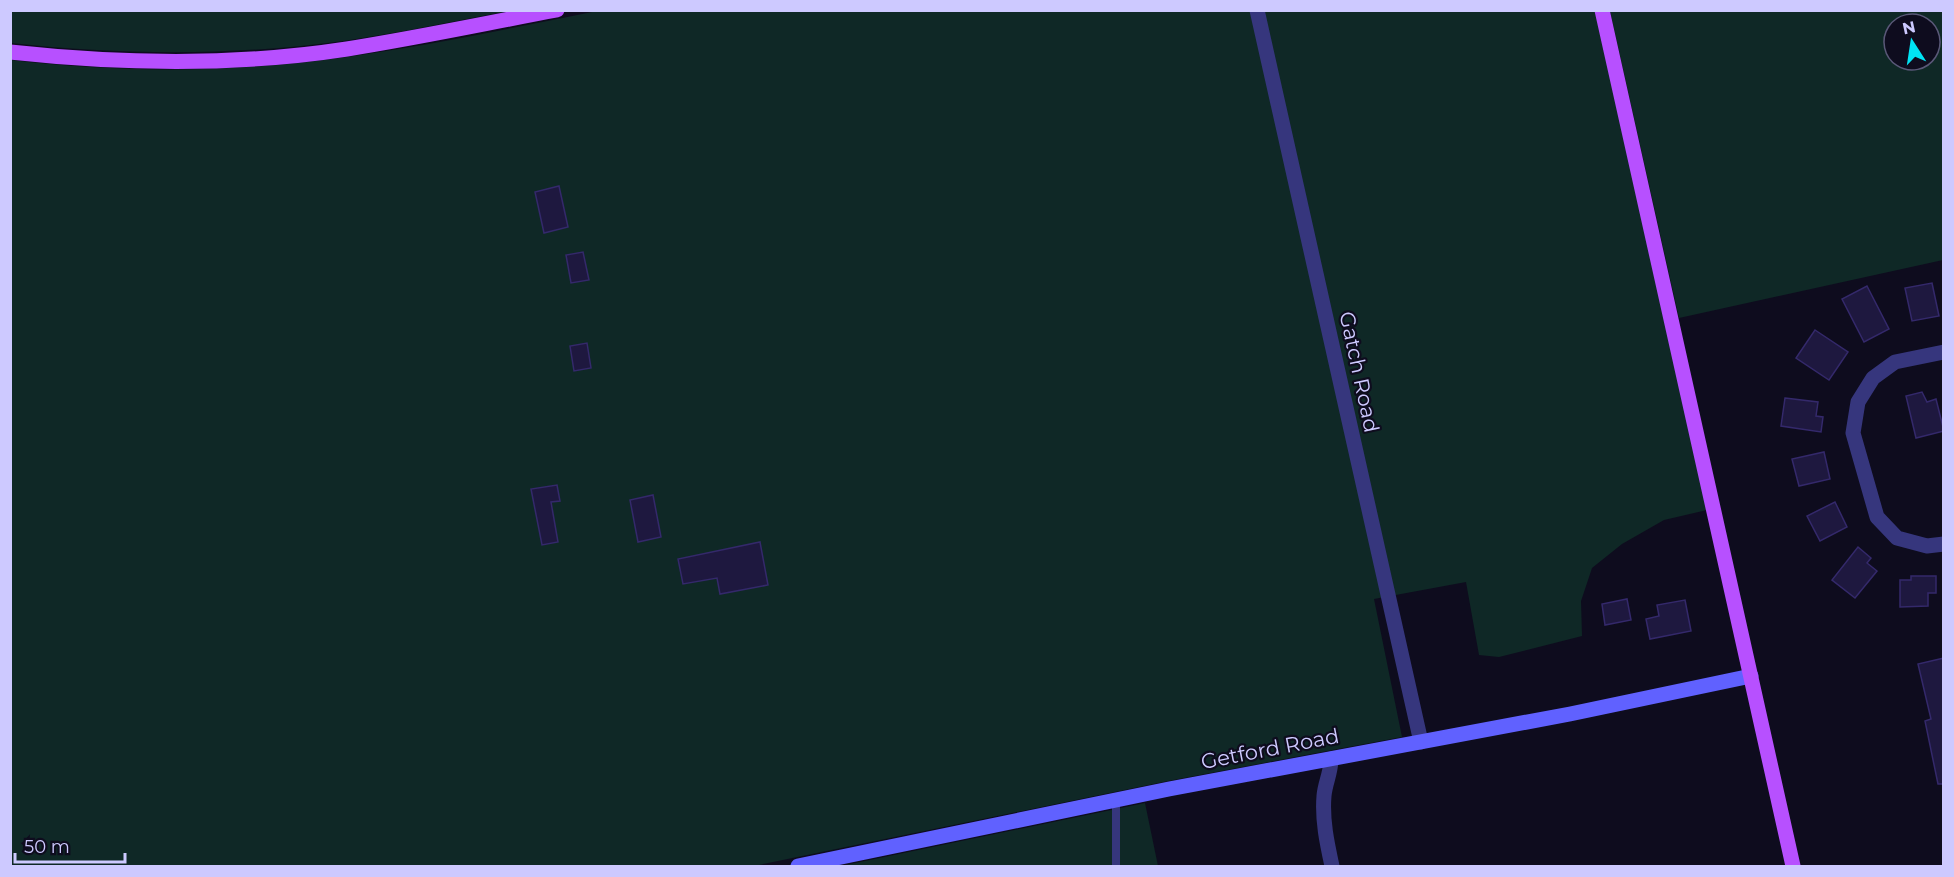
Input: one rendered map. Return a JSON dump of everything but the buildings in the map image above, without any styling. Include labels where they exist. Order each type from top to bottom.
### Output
[{"type":"main road","points":[[10,52],[149,61],[246,58],[345,49],[557,10]]},
{"type":"main road","points":[[1602,10],[1793,867]]},
{"type":"street","name":"Gatch Road","points":[[1257,10],[1421,742]]},
{"type":"street","points":[[1944,352],[1895,362],[1873,378],[1858,402],[1853,433],[1876,517],[1897,538],[1927,546],[1944,544]]},
{"type":"street","name":"Getford Road","points":[[798,867],[1116,801],[1751,676]]},
{"type":"street","points":[[1331,759],[1331,774],[1324,792],[1323,812],[1332,867]]},
{"type":"lane","points":[[1116,801],[1116,867]]},
{"type":"green space","points":[[11,10],[510,11],[406,31],[302,46],[218,51],[135,52],[11,43]]},
{"type":"green space","points":[[602,10],[1595,11],[1707,510],[1664,520],[1622,544],[1592,568],[1581,601],[1582,636],[1499,657],[1479,655],[1466,582],[1374,599],[1402,737],[1168,781],[754,866],[11,866],[11,60],[136,69],[263,66],[411,47]]},
{"type":"green space","points":[[1610,11],[1943,11],[1943,260],[1679,318]]},
{"type":"green space","points":[[1145,803],[1158,866],[841,866]]}]
